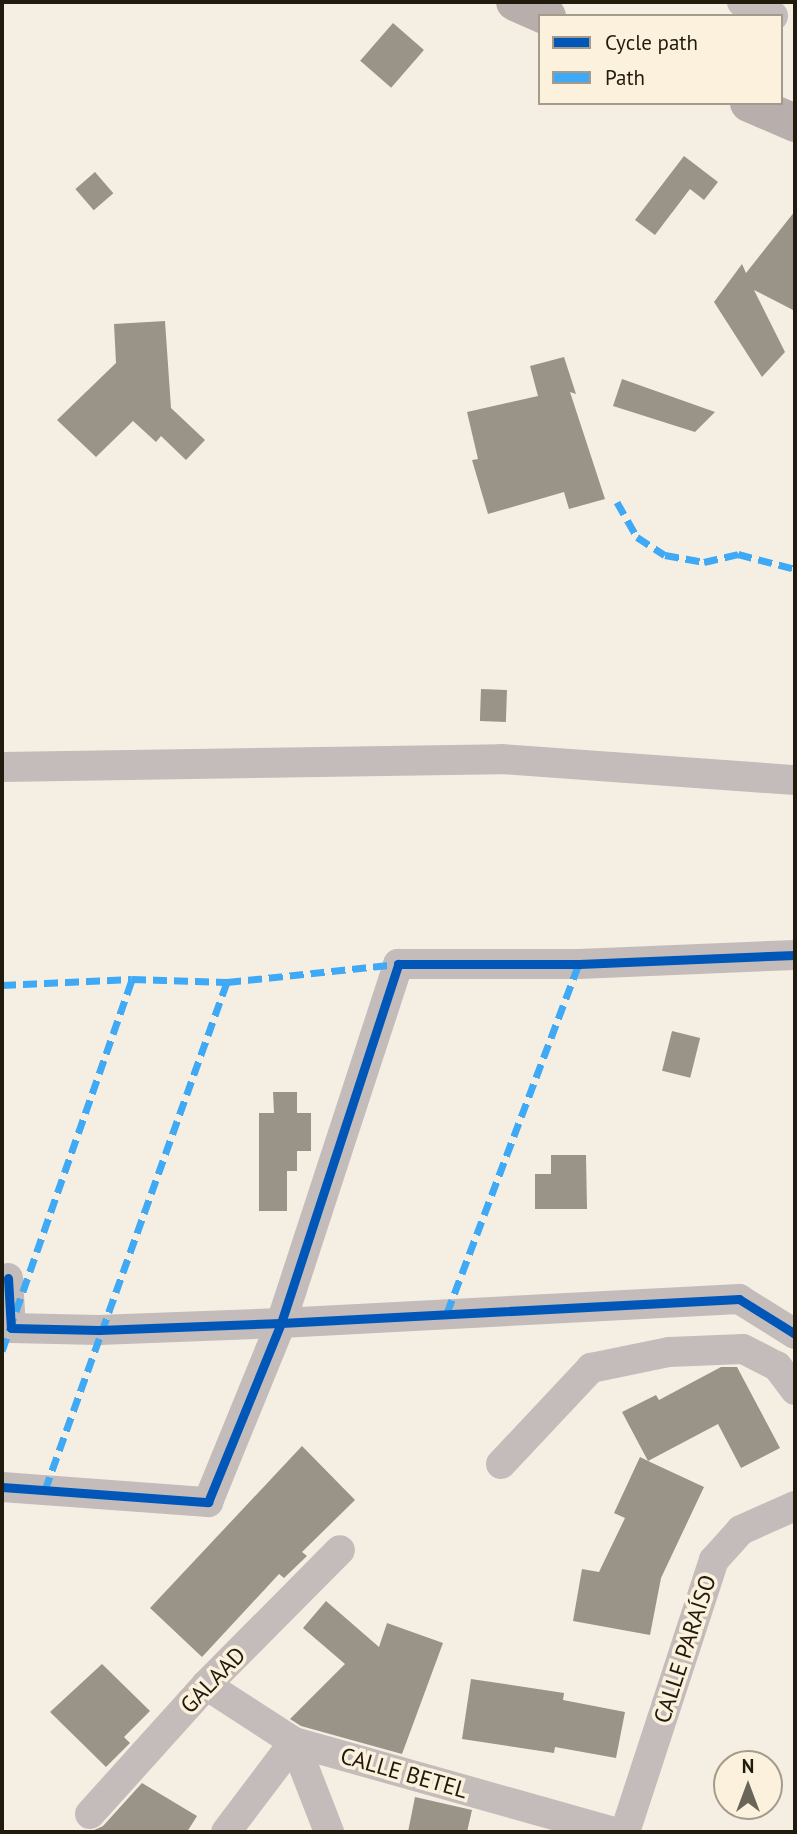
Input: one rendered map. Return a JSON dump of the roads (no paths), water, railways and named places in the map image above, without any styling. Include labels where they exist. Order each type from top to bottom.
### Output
[{"type":"highway","points":[[515,2],[542,14]]},
{"type":"highway","points":[[753,105],[795,124]]},
{"type":"street","points":[[2,767],[501,759],[795,780]]},
{"type":"street","points":[[2,1487],[208,1502],[281,1323],[398,964],[579,964],[795,955]]},
{"type":"street","points":[[8,1278],[11,1328],[99,1330],[281,1323],[739,1299],[795,1334]]},
{"type":"street","points":[[500,1464],[590,1368],[669,1352],[743,1349],[777,1366],[795,1390]]},
{"type":"street","name":"CALLE PARAÍSO","points":[[625,1832],[714,1560],[741,1530],[795,1506]]},
{"type":"street","name":"GALAAD","points":[[90,1814],[206,1685],[340,1550]]},
{"type":"street","name":"CALLE BETEL","points":[[206,1685],[294,1742],[615,1832]]},
{"type":"street","points":[[226,1832],[294,1742]]},
{"type":"street","points":[[294,1742],[329,1832]]}]
